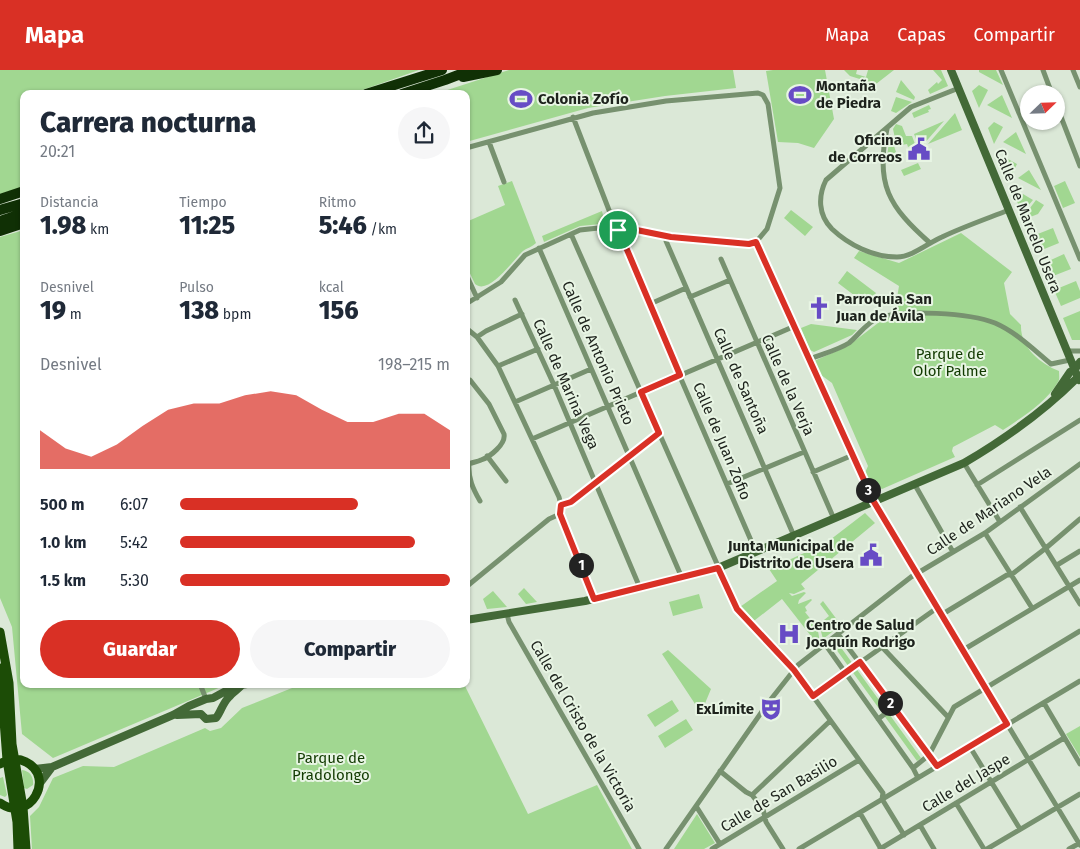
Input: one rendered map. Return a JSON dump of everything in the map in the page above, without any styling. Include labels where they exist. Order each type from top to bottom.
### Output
[{"type":"highway","points":[[382,90],[471,70]]},
{"type":"highway","points":[[411,90],[444,75],[497,70]]},
{"type":"highway","points":[[0,199],[20,192]]},
{"type":"highway","points":[[0,210],[20,204]]},
{"type":"highway","points":[[0,221],[20,214]]},
{"type":"highway","points":[[0,231],[20,224]]},
{"type":"main road","name":"Calle de Marcelo Usera","points":[[951,70],[1079,379]]},
{"type":"main road","points":[[1052,400],[1070,372],[1080,362]]},
{"type":"main road","points":[[470,619],[594,599],[718,568],[964,463],[1003,440],[1079,379]]},
{"type":"main road","points":[[0,632],[9,682],[7,761]]},
{"type":"main road","points":[[0,668],[7,761],[26,849]]},
{"type":"main road","points":[[35,769],[52,767],[231,688]]},
{"type":"main road","points":[[173,715],[201,714],[206,718],[216,718],[230,695],[240,688]]},
{"type":"main road","points":[[207,699],[220,703],[221,707]]},
{"type":"main road","points":[[201,714],[200,705],[207,699]]},
{"type":"main road","points":[[7,761],[29,764],[35,769],[40,783]]},
{"type":"main road","points":[[0,803],[5,806],[18,808],[32,802],[38,793],[40,783],[52,767]]},
{"type":"main road","points":[[18,808],[18,849]]},
{"type":"street","points":[[1001,70],[1080,259]]},
{"type":"street","points":[[1043,70],[1049,85]]},
{"type":"street","points":[[1073,70],[1080,87]]},
{"type":"street","points":[[959,88],[911,107],[826,180],[820,192],[823,216],[829,226],[842,238],[860,249],[897,258],[907,256],[930,243],[1009,210]]},
{"type":"street","points":[[470,147],[593,112],[666,101],[758,93],[764,95],[768,104],[780,188],[767,229],[756,242],[749,244],[667,236],[617,226],[580,230],[525,255],[501,282],[470,302]]},
{"type":"street","name":"Calle de Juan Zofio","points":[[573,117],[617,226],[756,552]]},
{"type":"street","points":[[1065,127],[1080,166]]},
{"type":"street","points":[[888,128],[883,148],[882,167],[891,199],[895,207],[930,243]]},
{"type":"street","points":[[488,142],[504,182]]},
{"type":"street","points":[[571,234],[737,609],[794,670],[883,793],[882,799],[904,835]]},
{"type":"street","name":"Calle de Santoña","points":[[667,236],[666,241],[794,536]]},
{"type":"street","points":[[756,242],[874,502],[1080,844],[1069,849]]},
{"type":"street","name":"Calle de Antonio Prieto","points":[[539,248],[682,578]]},
{"type":"street","name":"Calle de la Verja","points":[[721,260],[834,519]]},
{"type":"street","points":[[690,297],[730,280]]},
{"type":"street","points":[[470,283],[477,298]]},
{"type":"street","points":[[650,304],[686,288]]},
{"type":"street","name":"Calle de Marina Vega","points":[[515,300],[554,385],[640,588]]},
{"type":"street","points":[[810,359],[848,343],[876,319],[910,312],[978,318],[996,324],[1014,334],[1051,364],[1070,360]]},
{"type":"street","points":[[477,337],[522,314]]},
{"type":"street","points":[[532,438],[795,326]]},
{"type":"street","points":[[470,331],[477,337],[498,366],[532,438],[561,505],[560,514],[594,599]]},
{"type":"street","points":[[1065,348],[1070,351],[1080,351]]},
{"type":"street","points":[[498,366],[538,349]]},
{"type":"street","points":[[515,402],[591,369]]},
{"type":"street","points":[[470,380],[489,404],[505,439],[488,456],[470,464]]},
{"type":"street","points":[[977,485],[1080,420]]},
{"type":"street","points":[[561,505],[571,502],[659,433]]},
{"type":"street","points":[[727,484],[804,452]]},
{"type":"street","points":[[813,472],[853,455]]},
{"type":"street","points":[[488,456],[506,481]]},
{"type":"street","points":[[964,463],[1000,522]]},
{"type":"street","name":"Calle de Mariano Vela","points":[[666,849],[762,711],[794,670],[911,577],[985,533],[1080,464]]},
{"type":"street","points":[[470,479],[480,501]]},
{"type":"street","points":[[915,485],[953,552]]},
{"type":"street","points":[[1020,507],[1080,604]]},
{"type":"street","points":[[470,584],[549,519],[560,514]]},
{"type":"street","points":[[941,615],[1007,575],[1011,575],[1080,519]]},
{"type":"street","points":[[985,533],[1032,608]]},
{"type":"street","points":[[1057,565],[1080,551]]},
{"type":"street","points":[[963,650],[1080,580]]},
{"type":"street","points":[[813,696],[937,608]]},
{"type":"street","name":"Calle del Cristo de la Victoria","points":[[506,614],[639,849]]},
{"type":"street","points":[[913,768],[928,756],[954,707],[1080,631]]},
{"type":"street","points":[[838,634],[937,766]]},
{"type":"street","points":[[825,644],[913,768],[918,778]]},
{"type":"street","points":[[882,647],[948,717]]},
{"type":"street","points":[[799,849],[1080,681]]},
{"type":"street","points":[[202,688],[207,699]]},
{"type":"street","points":[[1044,703],[1080,764]]},
{"type":"street","points":[[878,719],[893,708]]},
{"type":"street","points":[[752,795],[830,720]]},
{"type":"street","name":"Calle del Jaspe","points":[[881,849],[1064,738]]},
{"type":"street","points":[[970,747],[1020,829]]},
{"type":"street","name":"Calle de San Basilio","points":[[712,849],[859,760]]},
{"type":"street","points":[[720,771],[752,795],[763,809],[764,817],[783,849]]},
{"type":"street","points":[[956,803],[985,849],[1080,794]]},
{"type":"street","points":[[696,806],[720,844]]},
{"type":"street","points":[[860,813],[881,849]]},
{"type":"street","points":[[920,825],[934,849]]},
{"type":"green space","points":[[0,70],[419,70],[362,90],[20,90],[20,188],[0,194]]},
{"type":"green space","points":[[509,70],[733,70],[736,88],[665,96],[588,108],[470,141],[470,90],[447,90]]},
{"type":"green space","name":"Montaña de Piedra","points":[[825,70],[834,119],[814,148],[798,143],[778,142],[766,71]]},
{"type":"green space","points":[[844,70],[857,70],[856,74],[866,77],[868,70],[894,70],[876,84],[850,76]]},
{"type":"green space","points":[[933,70],[941,70],[948,86],[930,94],[928,90],[942,80]]},
{"type":"green space","points":[[979,70],[996,70],[1003,85],[979,72]]},
{"type":"green space","points":[[901,80],[915,97],[914,100],[896,92]]},
{"type":"green space","points":[[979,85],[988,90],[979,108],[972,91]]},
{"type":"green space","points":[[1002,95],[1012,118],[987,105]]},
{"type":"green space","points":[[896,97],[912,102],[896,113],[891,111]]},
{"type":"green space","points":[[929,105],[931,109],[928,110],[929,112],[914,118],[912,113]]},
{"type":"green space","points":[[955,113],[962,130],[928,144]]},
{"type":"green space","points":[[944,121],[922,146],[921,143],[918,144],[914,134]]},
{"type":"green space","points":[[994,122],[1003,127],[994,144],[988,128]]},
{"type":"green space","points":[[896,124],[902,126],[906,136],[912,136],[915,144],[908,147],[907,144],[896,143],[893,129]]},
{"type":"green space","points":[[1016,132],[1026,154],[1003,142]]},
{"type":"green space","points":[[890,134],[896,152],[887,157]]},
{"type":"green space","points":[[1008,159],[1017,164],[1009,180],[1003,166]]},
{"type":"green space","points":[[918,163],[921,169],[904,176],[901,170]]},
{"type":"green space","points":[[1029,170],[1041,190],[1018,178]]},
{"type":"green space","points":[[512,181],[536,243],[523,251],[494,281],[481,286],[475,284],[470,273],[470,220],[505,205],[498,186]]},
{"type":"green space","points":[[1065,181],[1075,203],[1063,208],[1054,186]]},
{"type":"green space","points":[[1023,194],[1033,200],[1022,213],[1016,199]]},
{"type":"green space","points":[[1036,200],[1044,205],[1038,214],[1025,219],[1024,216]]},
{"type":"green space","points":[[791,210],[813,227],[805,236],[784,218]]},
{"type":"green space","points":[[602,211],[604,220],[601,224],[580,226],[544,242],[542,236]]},
{"type":"green space","points":[[1053,228],[1059,243],[1037,252],[1030,237]]},
{"type":"green space","points":[[20,231],[20,688],[219,688],[53,758],[22,734],[12,627],[0,598],[0,237]]},
{"type":"green space","name":"Parque de Olof Palme","points":[[961,233],[1012,272],[1004,283],[1010,314],[1021,325],[1024,340],[1032,354],[1045,364],[1059,371],[1059,381],[1047,397],[1026,415],[1003,430],[995,425],[953,447],[952,451],[955,457],[882,489],[867,482],[864,475],[868,466],[832,383],[821,375],[814,361],[848,346],[895,310],[899,286],[854,258],[859,251],[899,263]]},
{"type":"green space","points":[[1064,254],[1071,269],[1048,278],[1042,264]]},
{"type":"green space","points":[[847,271],[876,293],[867,305],[838,283]]},
{"type":"green space","points":[[1076,281],[1080,291],[1080,298],[1061,306],[1054,290]]},
{"type":"green space","points":[[1080,311],[1080,340],[1072,340],[1063,318]]},
{"type":"green space","points":[[811,324],[857,330],[852,335],[814,352],[810,350],[801,328]]},
{"type":"green space","points":[[865,513],[875,523],[801,584],[805,589],[794,594],[789,593],[792,596],[806,593],[799,600],[798,604],[812,600],[805,607],[807,611],[805,612],[817,625],[820,643],[818,645],[782,599],[750,624],[737,609],[777,581],[769,569],[826,543]]},
{"type":"green space","points":[[524,588],[537,602],[526,604],[518,594]]},
{"type":"green space","points":[[493,591],[507,607],[487,609],[483,599]]},
{"type":"green space","points":[[699,594],[703,608],[673,616],[669,602]]},
{"type":"green space","points":[[823,601],[841,625],[838,627],[824,620],[829,616],[820,604]]},
{"type":"green space","points":[[823,621],[836,629],[823,639],[819,624]]},
{"type":"green space","points":[[837,642],[921,758],[917,761],[833,645]]},
{"type":"green space","points":[[668,650],[711,689],[701,713],[662,654]]},
{"type":"green space","name":"Parque de Pradolongo","points":[[292,688],[466,688],[528,814],[597,785],[632,849],[32,849],[30,816],[39,807],[53,778],[83,766],[114,767],[205,728],[210,731],[221,728],[242,708]]},
{"type":"green space","points":[[672,700],[679,711],[655,727],[647,715]]},
{"type":"green space","points":[[686,719],[693,730],[665,748],[658,736]]},
{"type":"green space","points":[[1080,726],[1080,757],[1066,734]]},
{"type":"green space","points":[[22,770],[29,773],[33,779],[33,785],[27,789],[24,788]]},
{"type":"green space","points":[[3,777],[7,795],[5,797],[0,795],[0,778]]},
{"type":"green space","points":[[697,814],[715,843],[704,849],[674,849]]},
{"type":"place","name":"Montaña de Piedra","points":[[800,95]]},
{"type":"place","name":"Colonia Zofío","points":[[521,99]]},
{"type":"place","name":"Oficina de Correos","points":[[919,149]]},
{"type":"place","name":"Parroquia San Juan de Ávila","points":[[819,308]]},
{"type":"place","name":"Junta Municipal de Distrito de Usera","points":[[871,555]]},
{"type":"place","name":"Centro de Salud Joaquín Rodrigo","points":[[789,634]]},
{"type":"place","name":"ExLímite","points":[[771,709]]},
{"type":"route","points":[[617,226],[671,237],[749,244],[756,242],[874,502],[1007,724],[937,766],[860,662],[813,696],[794,670],[737,609],[718,568],[594,599],[560,514],[561,505],[571,502],[659,433],[641,392],[680,375],[618,230],[617,226]]}]
